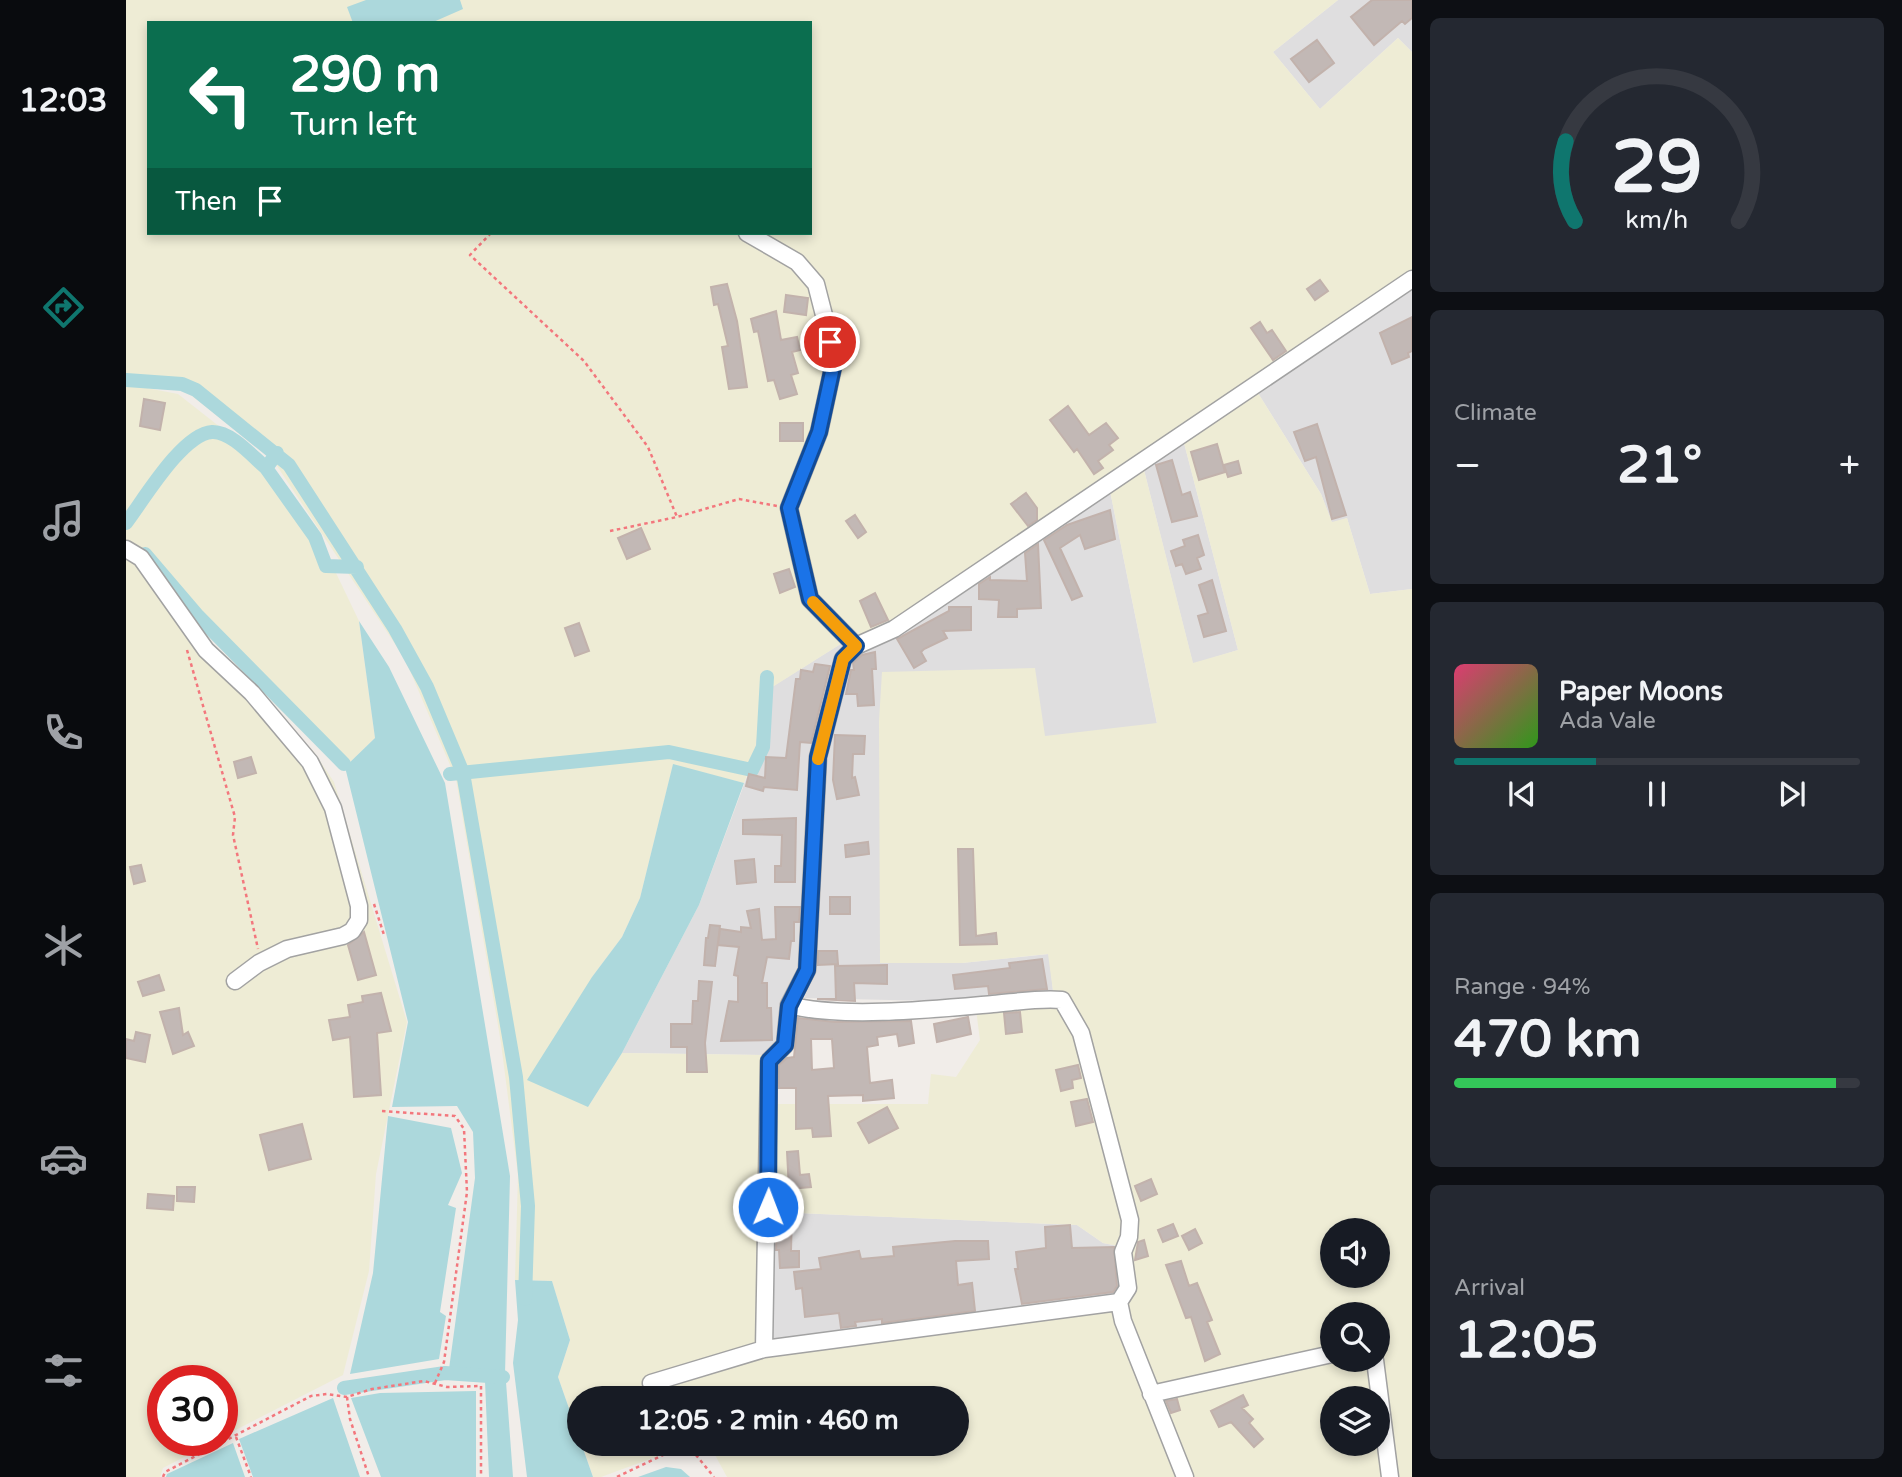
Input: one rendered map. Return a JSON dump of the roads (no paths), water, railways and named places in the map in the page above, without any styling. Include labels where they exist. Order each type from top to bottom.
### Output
[{"type":"street","points":[[750,235],[797,262],[816,284],[835,358],[819,432],[789,508],[810,599],[856,646]]},
{"type":"street","points":[[764,1349],[769,1061],[785,1045],[789,1006],[807,970],[818,757],[843,659],[856,646],[894,629],[1412,279]]},
{"type":"street","points":[[126,549],[141,558],[206,650],[295,741],[320,777],[333,807],[359,906],[356,925],[343,936],[287,949],[259,963],[235,981]]},
{"type":"street","points":[[651,1383],[764,1349],[1119,1302],[1128,1288],[1123,1252],[1129,1237],[1130,1220],[1081,1033],[1062,1000],[1042,998],[976,1006],[866,1011],[811,1011],[789,1006]]},
{"type":"street","points":[[1119,1302],[1151,1394],[1185,1477]]},
{"type":"street","points":[[1151,1394],[1320,1357]]},
{"type":"street","points":[[1377,1372],[1390,1477]]},
{"type":"water","points":[[366,0],[460,0],[463,9],[436,21],[352,21],[347,7]]},
{"type":"water","points":[[359,621],[389,667],[445,783],[510,1176],[505,1374],[449,1369],[475,1178],[473,1132],[457,1106],[392,1107],[408,1022],[345,767],[375,738]]},
{"type":"water","points":[[673,764],[744,783],[699,905],[622,1053],[588,1107],[527,1080],[592,977],[622,937],[640,898]]},
{"type":"water","points":[[388,1116],[451,1128],[462,1173],[448,1205],[456,1208],[440,1312],[446,1316],[439,1359],[350,1374],[373,1273]]},
{"type":"water","points":[[515,1280],[552,1281],[570,1340],[558,1377],[567,1403],[567,1456],[586,1456],[593,1477],[527,1477],[513,1363],[518,1320]]},
{"type":"water","points":[[485,1381],[506,1382],[513,1477],[489,1477]]},
{"type":"water","points":[[476,1391],[476,1477],[381,1477],[351,1398],[380,1393]]},
{"type":"water","points":[[333,1398],[360,1477],[253,1477],[239,1439]]},
{"type":"water","points":[[205,1456],[238,1456],[245,1477],[166,1477],[167,1474]]},
{"type":"water","points":[[666,1467],[681,1469],[690,1477],[638,1477]]},
{"type":"waterway","points":[[126,380],[182,384],[196,390],[289,465],[395,629],[427,687],[463,773],[516,1077],[528,1206],[525,1299]]},
{"type":"waterway","points":[[126,523],[164,470],[188,444],[200,436],[212,432],[227,436],[266,468],[277,453]]},
{"type":"waterway","points":[[266,468],[315,537],[326,566],[357,567]]},
{"type":"waterway","points":[[145,554],[198,616],[344,764]]},
{"type":"waterway","points":[[450,774],[669,752],[752,770],[763,747],[767,677]]},
{"type":"waterway","points":[[344,1388],[445,1373],[503,1377]]}]
